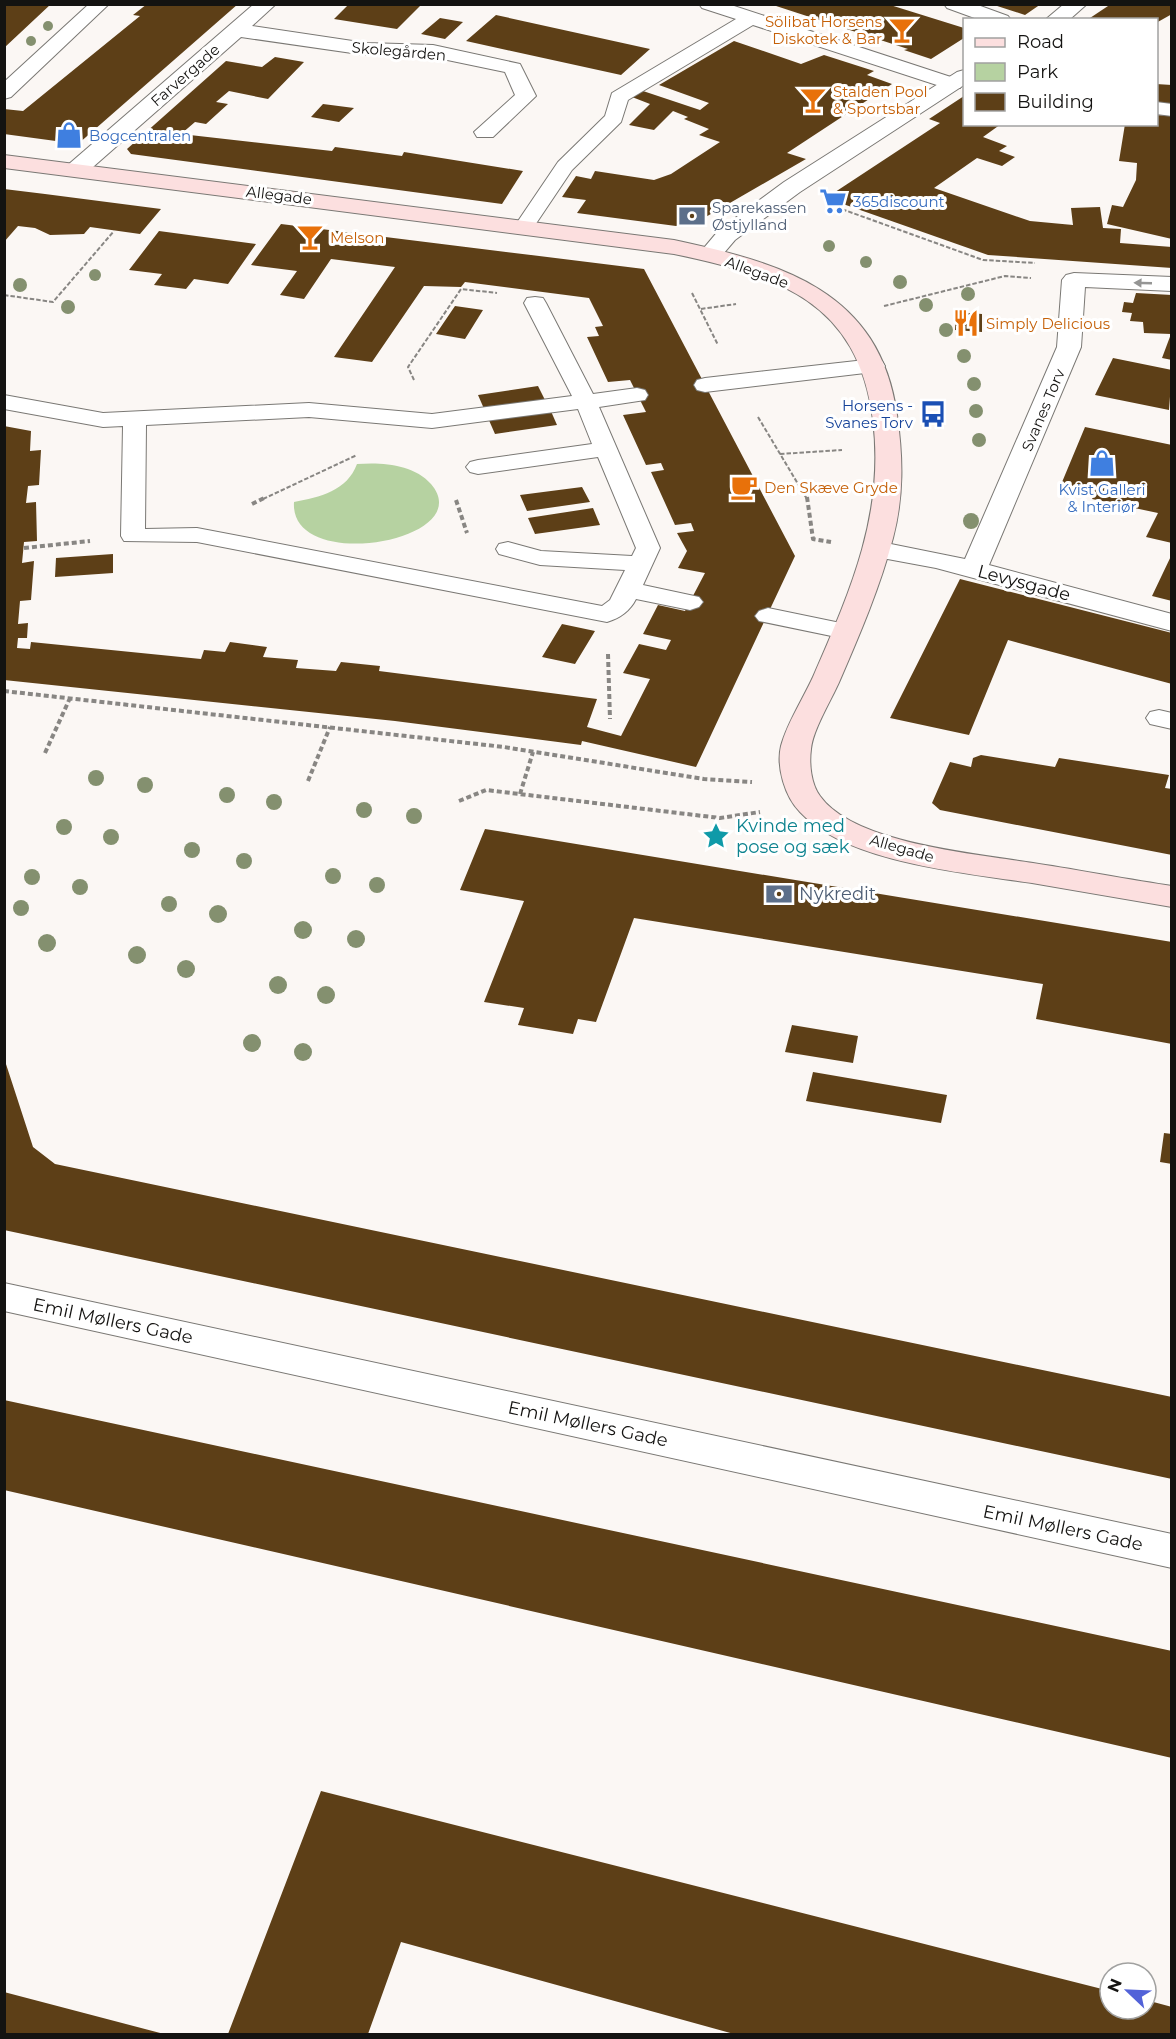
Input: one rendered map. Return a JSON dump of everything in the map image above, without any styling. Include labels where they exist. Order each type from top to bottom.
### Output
[{"type":"street","name":"Farvergade","points":[[77,169],[266,4]]},
{"type":"street","points":[[954,4],[995,18]]},
{"type":"street","points":[[1058,18],[1077,4]]},
{"type":"street","name":"Skolegården","points":[[236,30],[366,49],[433,51],[513,68],[526,96],[485,132]]},
{"type":"street","points":[[710,255],[726,235],[792,187],[959,80]]},
{"type":"street","name":"Allegade","points":[[4,161],[654,244],[710,255],[798,287],[827,304],[858,335],[874,366],[882,390],[890,467],[887,504],[876,549],[846,631],[796,746],[794,766],[806,796],[854,834],[943,859],[1172,897]]},
{"type":"street","points":[[1074,280],[1172,284]]},
{"type":"street","name":"Svanes Torv","points":[[974,569],[988,543],[1069,347],[1074,280]]},
{"type":"street","name":"Levysgade","points":[[876,549],[974,569],[1172,623]]},
{"type":"street","name":"Emil Møllers Gade","points":[[4,1297],[1172,1551]]},
{"type":"lane","points":[[4,93],[100,4]]},
{"type":"lane","points":[[708,4],[959,80]]},
{"type":"lane","points":[[524,227],[565,166],[614,118],[620,97],[751,18]]},
{"type":"lane","points":[[135,418],[133,536],[197,535],[607,614],[621,604],[648,548],[586,402],[535,303]]},
{"type":"lane","points":[[705,386],[874,366]]},
{"type":"lane","points":[[4,402],[103,420],[309,410],[432,421],[637,395]]},
{"type":"lane","points":[[478,467],[606,448]]},
{"type":"lane","points":[[508,549],[540,558],[640,564]]},
{"type":"lane","points":[[628,590],[690,602]]},
{"type":"lane","points":[[768,616],[846,631]]},
{"type":"path","points":[[792,187],[802,195],[983,260],[1042,263]]},
{"type":"path","points":[[4,295],[53,302],[114,231]]},
{"type":"path","points":[[840,316],[1005,276],[1074,280]]},
{"type":"path","points":[[489,292],[493,285]]},
{"type":"path","points":[[780,454],[888,447]]},
{"type":"path","points":[[197,535],[207,525],[363,453]]},
{"type":"path","points":[[24,548],[133,536]]},
{"type":"path","points":[[607,614],[610,719]]},
{"type":"path","points":[[4,691],[330,726],[533,752],[806,796]]},
{"type":"path","points":[[45,753],[70,698]]},
{"type":"path","points":[[308,782],[330,726]]},
{"type":"path","points":[[520,794],[533,752]]},
{"type":"path","points":[[459,801],[486,790],[720,818],[806,796]]},
{"type":"green space","points":[[376,463],[397,466],[424,477],[431,484],[439,504],[430,521],[408,534],[379,542],[348,543],[320,538],[300,525],[294,502],[323,495],[340,487],[347,481],[357,464]]},
{"type":"building","points":[[4,4],[51,4],[4,48]]},
{"type":"building","points":[[147,4],[238,4],[78,144],[4,134],[4,109],[23,111],[140,16],[133,15]]},
{"type":"building","points":[[349,4],[422,4],[397,29],[334,19]]},
{"type":"building","points":[[887,4],[963,28],[963,39],[931,59],[904,50],[908,49],[773,5]]},
{"type":"building","points":[[991,4],[1041,4],[1025,15]]},
{"type":"building","points":[[1111,4],[1172,4],[1172,14],[1158,22],[1158,18],[1090,18]]},
{"type":"building","points":[[496,15],[650,49],[621,75],[466,41]]},
{"type":"building","points":[[440,18],[463,22],[445,39],[421,34]]},
{"type":"building","points":[[734,41],[801,64],[824,55],[874,71],[867,75],[892,84],[787,153],[806,159],[697,222],[676,226],[577,213],[586,200],[562,197],[576,176],[591,179],[595,171],[654,180],[671,174],[720,142],[699,135],[709,129],[684,119],[688,117],[673,111],[654,130],[629,125],[650,104],[632,97],[640,90],[700,110],[709,103],[659,85]]},
{"type":"building","points":[[275,57],[304,62],[268,99],[229,91],[216,102],[228,104],[206,124],[195,122],[181,134],[332,151],[335,147],[402,156],[404,152],[523,171],[502,204],[131,154],[127,149],[226,61],[262,67]]},
{"type":"building","points":[[1158,84],[1172,85],[1172,105],[1158,104]]},
{"type":"building","points":[[963,97],[963,126],[998,126],[983,137],[1007,146],[999,151],[1015,157],[1002,166],[977,158],[934,188],[1030,221],[1073,225],[1071,208],[1100,207],[1103,228],[1121,229],[1120,243],[1172,247],[1172,268],[988,255],[826,198],[940,123],[929,119]]},
{"type":"building","points":[[323,104],[354,108],[339,122],[311,117]]},
{"type":"building","points":[[1158,115],[1172,116],[1172,239],[1107,224],[1112,205],[1123,207],[1136,180],[1137,163],[1119,161],[1125,126],[1158,126]]},
{"type":"building","points":[[4,189],[161,209],[140,234],[90,227],[84,234],[50,235],[35,228],[18,226],[4,242]]},
{"type":"building","points":[[281,224],[644,269],[795,556],[696,767],[582,741],[581,745],[395,721],[4,680],[4,426],[31,431],[30,451],[41,450],[39,485],[28,486],[26,503],[36,502],[37,541],[24,542],[22,563],[34,561],[31,600],[20,601],[18,624],[28,623],[27,638],[18,638],[17,648],[30,649],[31,642],[201,659],[204,650],[225,652],[230,642],[267,647],[263,657],[298,660],[296,668],[336,671],[341,662],[380,666],[379,671],[597,699],[587,727],[621,736],[650,679],[623,673],[639,644],[666,650],[671,640],[643,634],[658,605],[685,611],[705,573],[678,568],[687,551],[677,533],[694,531],[691,523],[675,525],[651,472],[664,470],[661,463],[646,465],[623,415],[646,412],[630,380],[608,382],[587,337],[599,336],[595,327],[603,326],[589,298],[465,282],[461,287],[424,286],[372,362],[334,357],[395,267],[331,259],[304,299],[280,295],[297,271],[251,265]]},
{"type":"building","points":[[159,231],[256,244],[228,284],[194,279],[186,289],[154,285],[162,274],[129,270]]},
{"type":"building","points":[[1136,293],[1172,295],[1172,360],[1162,358],[1171,334],[1144,333],[1143,322],[1130,321],[1132,313],[1122,312],[1124,302],[1133,303]]},
{"type":"building","points":[[455,306],[483,310],[465,339],[436,334]]},
{"type":"building","points":[[956,312],[982,314],[982,332],[955,330]]},
{"type":"building","points":[[1113,358],[1172,370],[1169,410],[1095,395]]},
{"type":"building","points":[[538,386],[546,402],[485,411],[478,395]]},
{"type":"building","points":[[550,409],[557,425],[495,434],[488,418]]},
{"type":"building","points":[[1085,427],[1172,445],[1172,543],[1146,537],[1158,513],[1092,499],[1095,494],[1060,487]]},
{"type":"building","points":[[582,487],[590,502],[527,511],[520,495]]},
{"type":"building","points":[[593,508],[600,525],[535,534],[528,518]]},
{"type":"building","points":[[113,554],[113,573],[55,577],[56,558]]},
{"type":"building","points":[[1172,554],[1172,601],[1152,596]]},
{"type":"building","points":[[960,579],[1172,633],[1172,684],[1008,640],[969,735],[890,718]]},
{"type":"building","points":[[562,624],[595,631],[575,664],[542,657]]},
{"type":"building","points":[[981,755],[1055,767],[1059,758],[1169,775],[1165,788],[1172,789],[1172,855],[940,810],[932,803],[950,762],[971,767],[973,758]]},
{"type":"building","points":[[485,829],[1172,942],[1172,1044],[1036,1019],[1043,984],[634,918],[596,1022],[578,1019],[573,1034],[518,1025],[524,1008],[484,1002],[524,901],[460,890]]},
{"type":"building","points":[[792,1025],[858,1036],[853,1063],[785,1052]]},
{"type":"building","points":[[5,1061],[33,1147],[55,1164],[1172,1397],[1172,1479],[4,1230]]},
{"type":"building","points":[[813,1072],[947,1095],[941,1123],[806,1101]]},
{"type":"building","points":[[1164,1133],[1172,1134],[1172,1164],[1160,1162]]},
{"type":"building","points":[[4,1400],[1172,1651],[1172,1758],[4,1490]]},
{"type":"building","points":[[321,1791],[1098,1988],[1098,2021],[1158,2021],[1158,2003],[1172,2007],[1172,2034],[734,2034],[401,1942],[368,2034],[228,2034]]},
{"type":"building","points":[[4,1992],[164,2034],[4,2034]]},
{"type":"place","name":"Sölibat Horsens Diskotek & Bar","points":[[902,30]]},
{"type":"place","name":"Stalden Pool & Sportsbar","points":[[813,100]]},
{"type":"place","name":"Bogcentralen","points":[[69,135]]},
{"type":"place","name":"365discount","points":[[833,201]]},
{"type":"place","name":"Sparekassen Østjylland","points":[[692,216]]},
{"type":"place","name":"Melson","points":[[310,237]]},
{"type":"place","name":"Simply Delicious","points":[[966,323]]},
{"type":"place","name":"Horsens - Svanes Torv","points":[[933,414]]},
{"type":"place","name":"Kvist Galleri & Interiør","points":[[1102,463]]},
{"type":"place","name":"Den Skæve Gryde","points":[[744,487]]},
{"type":"place","name":"Kvinde med pose og sæk","points":[[716,836]]},
{"type":"place","name":"Nykredit","points":[[779,894]]}]
